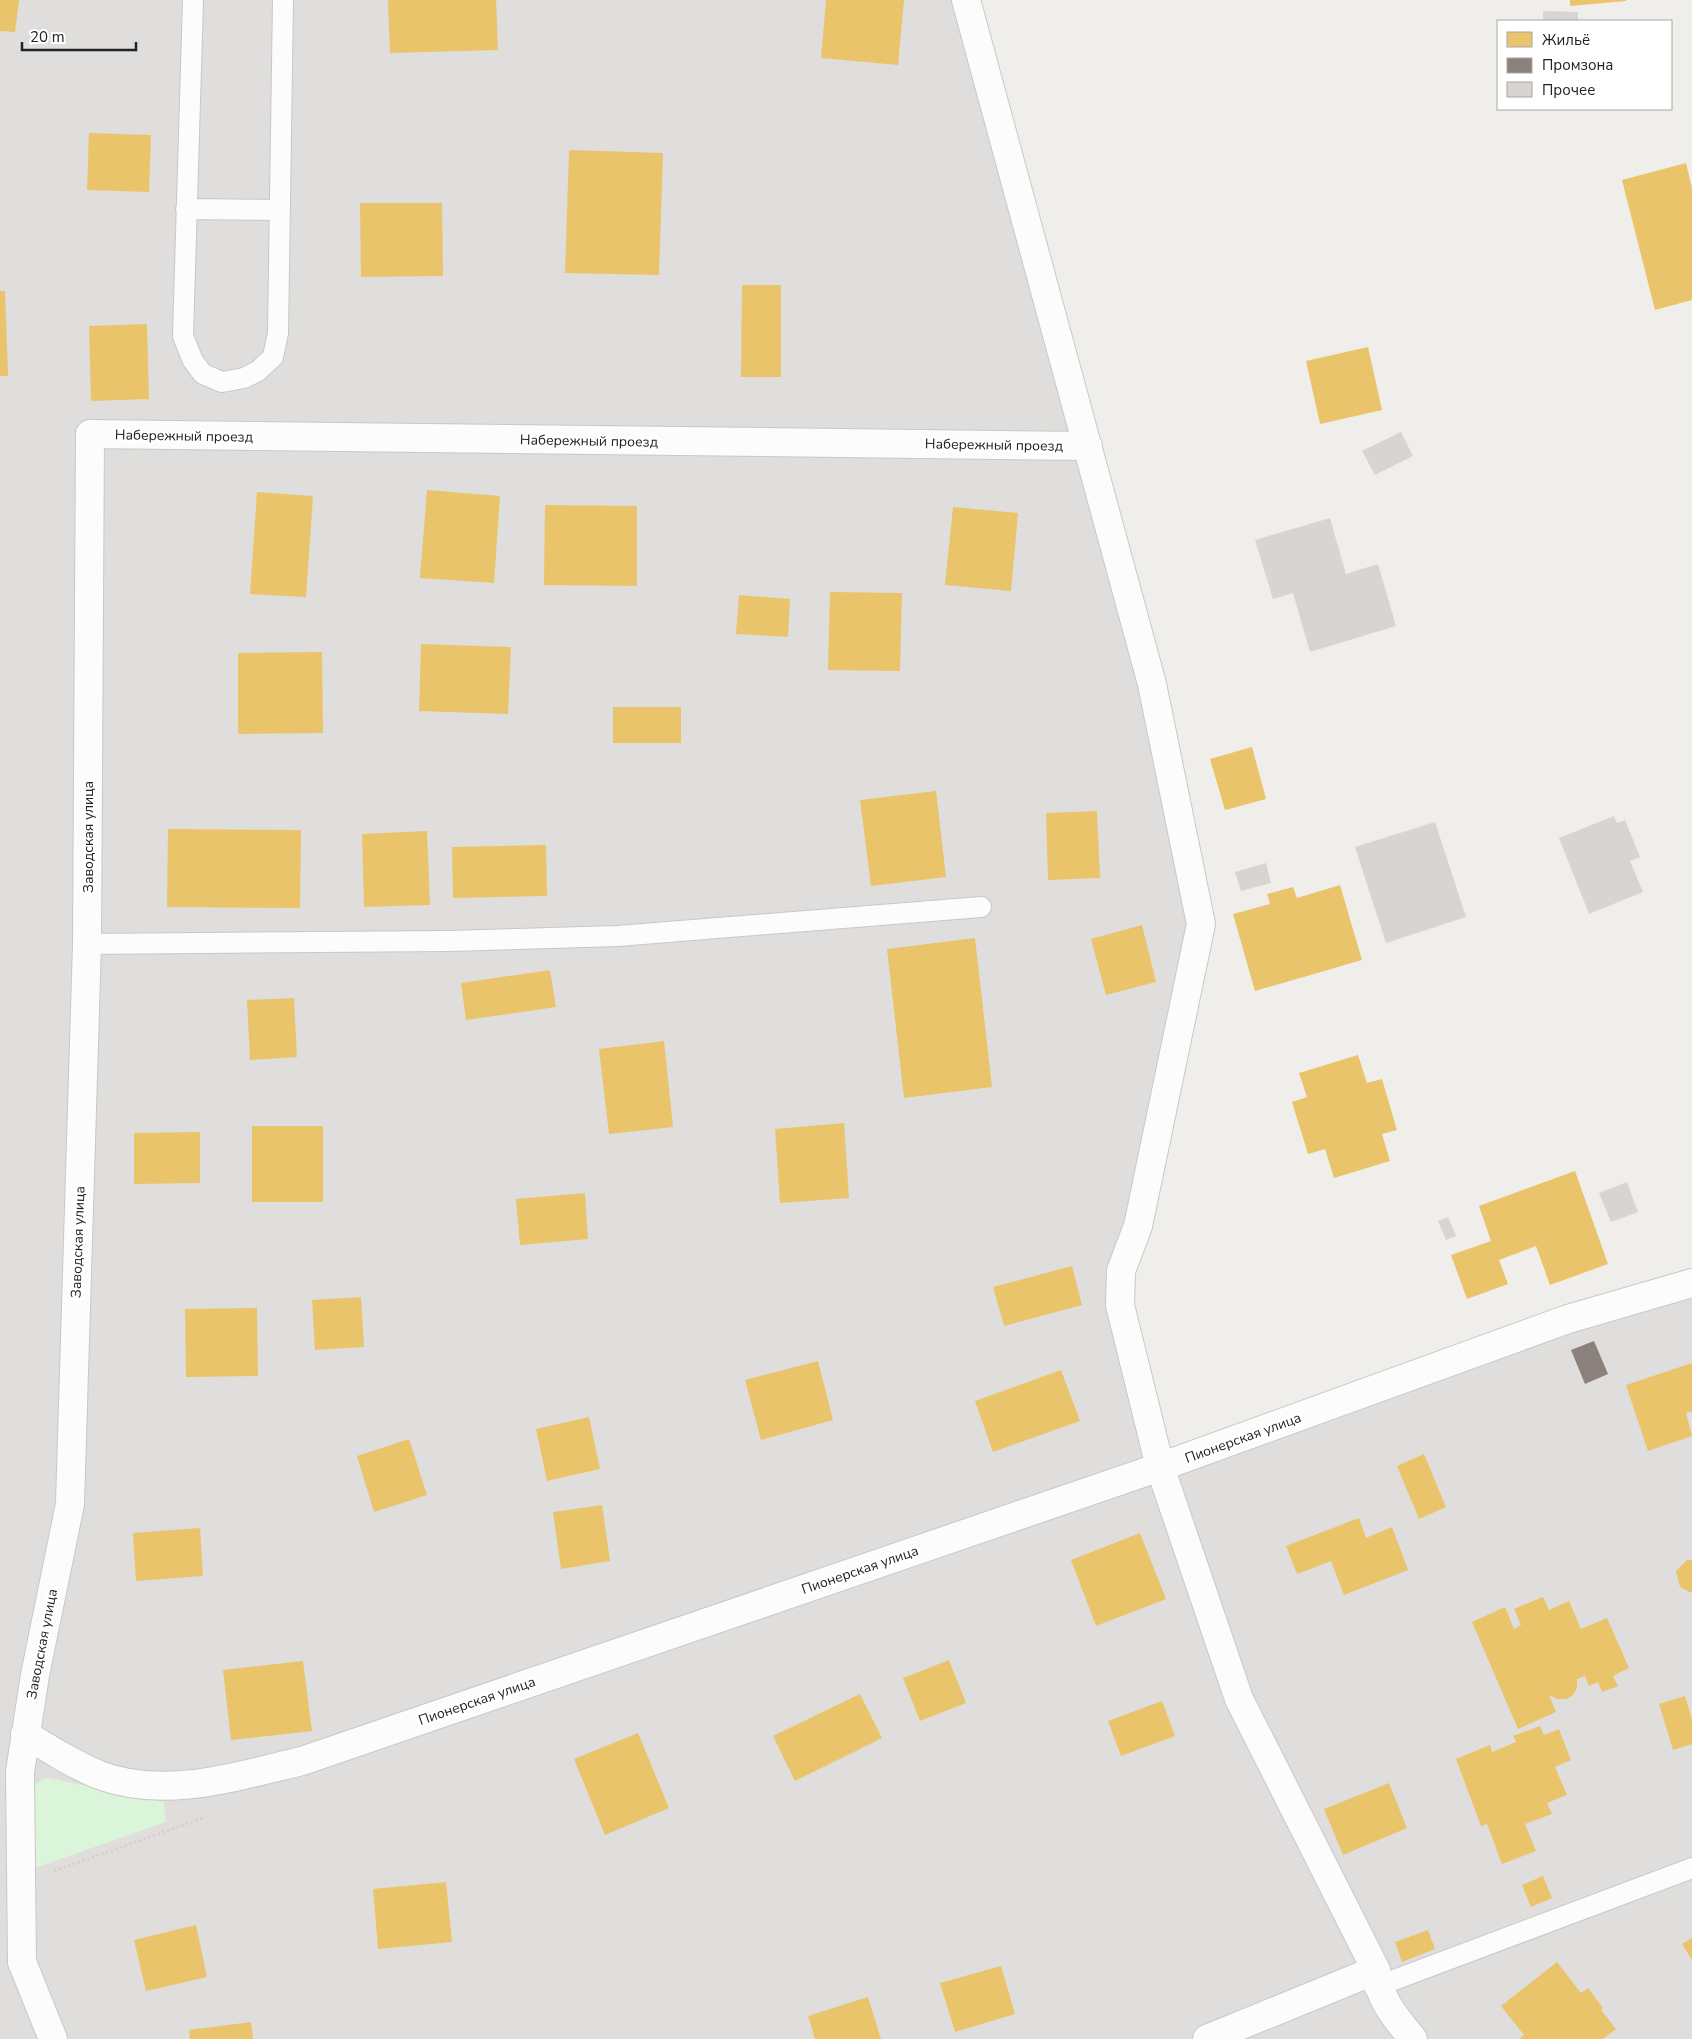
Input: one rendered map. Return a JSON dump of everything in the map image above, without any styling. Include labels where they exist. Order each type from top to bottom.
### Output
[{"type":"street","points":[[966,0],[1152,684],[1200,924],[1138,1226],[1121,1271],[1120,1304],[1160,1468],[1239,1699],[1377,1978],[1390,2011],[1413,2039]]},
{"type":"street","name":"Набережный проезд","points":[[90,434],[1088,446]]},
{"type":"street","name":"Заводская улица","points":[[53,2039],[22,1962],[20,1772],[34,1675],[70,1504],[87,944],[90,434]]},
{"type":"street","name":"Пионерская улица","points":[[25,1734],[73,1764],[101,1776],[133,1784],[192,1784],[232,1778],[302,1761],[1160,1468],[1568,1319],[1692,1283]]},
{"type":"street","points":[[1207,2039],[1377,1978]]},
{"type":"lane","points":[[193,0],[183,336],[189,354],[203,374],[222,382],[244,378],[258,371],[273,357],[278,333],[278,210],[283,0]]},
{"type":"lane","points":[[186,210],[278,210]]},
{"type":"lane","points":[[87,944],[448,941],[618,936],[981,907]]},
{"type":"lane","points":[[1377,1978],[1692,1868]]},
{"type":"path","points":[[20,1883],[208,1816]]},
{"type":"shaded area","points":[[0,0],[966,0],[1201,924],[1121,1271],[1160,1467],[1692,1283],[1692,2039],[0,2039]]},
{"type":"green space","points":[[49,1778],[164,1802],[166,1822],[32,1869],[32,1792],[35,1785],[42,1779]]},
{"type":"building: Жильё","points":[[0,0],[19,0],[15,32],[0,31]]},
{"type":"building: Жильё","points":[[388,0],[496,0],[498,50],[390,53]]},
{"type":"building: Жильё","points":[[826,0],[904,0],[898,65],[821,58]]},
{"type":"building: Жильё","points":[[1570,0],[1626,0],[1626,1],[1570,6]]},
{"type":"building: Жильё","points":[[89,133],[151,135],[149,192],[87,190]]},
{"type":"building: Жильё","points":[[569,150],[663,153],[659,275],[565,273]]},
{"type":"building: Жильё","points":[[1686,163],[1692,188],[1692,300],[1655,310],[1622,180]]},
{"type":"building: Жильё","points":[[360,203],[442,203],[443,276],[361,277]]},
{"type":"building: Жильё","points":[[742,285],[781,285],[781,377],[741,377]]},
{"type":"building: Жильё","points":[[0,291],[5,291],[8,376],[0,376]]},
{"type":"building: Жильё","points":[[147,324],[149,399],[91,401],[89,326]]},
{"type":"building: Жильё","points":[[1368,347],[1382,410],[1320,424],[1306,361]]},
{"type":"building: Жильё","points":[[427,490],[500,496],[494,583],[420,578]]},
{"type":"building: Жильё","points":[[257,492],[313,496],[306,597],[250,594]]},
{"type":"building: Жильё","points":[[545,505],[637,506],[637,586],[544,585]]},
{"type":"building: Жильё","points":[[953,507],[1018,513],[1011,591],[945,585]]},
{"type":"building: Жильё","points":[[830,592],[902,593],[900,671],[828,670]]},
{"type":"building: Жильё","points":[[739,595],[790,599],[788,637],[736,634]]},
{"type":"building: Жильё","points":[[421,644],[511,647],[508,714],[419,711]]},
{"type":"building: Жильё","points":[[322,652],[323,733],[238,734],[238,653]]},
{"type":"building: Жильё","points":[[613,707],[681,707],[681,743],[613,743]]},
{"type":"building: Жильё","points":[[1252,747],[1266,799],[1225,810],[1210,759]]},
{"type":"building: Жильё","points":[[936,791],[946,877],[871,886],[860,800]]},
{"type":"building: Жильё","points":[[1097,811],[1100,878],[1048,880],[1046,813]]},
{"type":"building: Жильё","points":[[168,829],[301,830],[300,908],[167,907]]},
{"type":"building: Жильё","points":[[427,831],[430,905],[364,907],[362,834]]},
{"type":"building: Жильё","points":[[546,845],[547,896],[453,898],[452,847]]},
{"type":"building: Жильё","points":[[1340,885],[1362,960],[1255,991],[1233,914],[1270,904],[1267,894],[1293,887],[1297,898]]},
{"type":"building: Жильё","points":[[1142,925],[1156,982],[1106,995],[1091,939]]},
{"type":"building: Жильё","points":[[975,938],[992,1087],[904,1098],[887,949]]},
{"type":"building: Жильё","points":[[550,970],[556,1007],[466,1020],[461,983]]},
{"type":"building: Жильё","points":[[294,998],[297,1057],[250,1060],[247,1000]]},
{"type":"building: Жильё","points":[[664,1041],[673,1127],[609,1134],[599,1049]]},
{"type":"building: Жильё","points":[[1358,1055],[1367,1083],[1382,1079],[1397,1130],[1382,1134],[1390,1161],[1334,1178],[1325,1149],[1308,1154],[1292,1102],[1307,1097],[1299,1073]]},
{"type":"building: Жильё","points":[[844,1123],[849,1198],[780,1203],[775,1129]]},
{"type":"building: Жильё","points":[[252,1126],[323,1126],[323,1202],[252,1202]]},
{"type":"building: Жильё","points":[[200,1132],[200,1183],[134,1184],[134,1133]]},
{"type":"building: Жильё","points":[[1575,1171],[1608,1264],[1550,1285],[1536,1246],[1499,1260],[1508,1284],[1467,1299],[1451,1255],[1491,1241],[1479,1206]]},
{"type":"building: Жильё","points":[[585,1193],[588,1239],[520,1245],[516,1199]]},
{"type":"building: Жильё","points":[[1072,1266],[1082,1305],[1004,1326],[993,1287]]},
{"type":"building: Жильё","points":[[361,1297],[364,1347],[315,1350],[312,1300]]},
{"type":"building: Жильё","points":[[257,1308],[258,1376],[186,1377],[185,1309]]},
{"type":"building: Жильё","points":[[818,1361],[833,1420],[761,1440],[745,1380]]},
{"type":"building: Жильё","points":[[1692,1363],[1692,1411],[1686,1413],[1692,1436],[1648,1451],[1626,1385]]},
{"type":"building: Жильё","points":[[1061,1370],[1080,1421],[993,1452],[975,1401]]},
{"type":"building: Жильё","points":[[589,1417],[600,1469],[547,1481],[536,1429]]},
{"type":"building: Жильё","points":[[409,1439],[427,1495],[374,1512],[357,1456]]},
{"type":"building: Жильё","points":[[1424,1454],[1446,1507],[1419,1519],[1397,1466]]},
{"type":"building: Жильё","points":[[602,1505],[610,1561],[561,1569],[553,1512]]},
{"type":"building: Жильё","points":[[1359,1518],[1366,1538],[1392,1527],[1408,1570],[1344,1595],[1331,1561],[1297,1574],[1286,1546]]},
{"type":"building: Жильё","points":[[200,1528],[203,1576],[136,1581],[133,1533]]},
{"type":"building: Жильё","points":[[1140,1533],[1166,1599],[1096,1626],[1071,1560]]},
{"type":"building: Жильё","points":[[1687,1560],[1692,1560],[1692,1593],[1680,1587],[1676,1571]]},
{"type":"building: Жильё","points":[[1543,1597],[1549,1610],[1569,1601],[1581,1629],[1607,1618],[1629,1668],[1613,1676],[1618,1686],[1602,1692],[1598,1682],[1589,1686],[1585,1676],[1577,1679],[1577,1688],[1572,1696],[1566,1699],[1557,1699],[1549,1695],[1556,1712],[1518,1729],[1472,1622],[1505,1607],[1514,1629],[1521,1625],[1514,1609]]},
{"type":"building: Жильё","points":[[949,1660],[966,1703],[920,1721],[903,1678]]},
{"type":"building: Жильё","points":[[303,1661],[312,1731],[231,1740],[223,1670]]},
{"type":"building: Жильё","points":[[860,1694],[882,1738],[795,1781],[773,1736]]},
{"type":"building: Жильё","points":[[1685,1696],[1692,1719],[1692,1744],[1673,1750],[1659,1704]]},
{"type":"building: Жильё","points":[[1162,1701],[1175,1736],[1121,1756],[1108,1721]]},
{"type":"building: Жильё","points":[[1540,1726],[1544,1735],[1559,1729],[1571,1760],[1555,1767],[1567,1795],[1547,1803],[1552,1814],[1525,1824],[1536,1851],[1502,1864],[1487,1824],[1481,1826],[1456,1759],[1490,1745],[1492,1752],[1516,1742],[1513,1736]]},
{"type":"building: Жильё","points":[[638,1733],[669,1808],[605,1835],[574,1759]]},
{"type":"building: Жильё","points":[[1389,1783],[1407,1828],[1343,1855],[1324,1809]]},
{"type":"building: Жильё","points":[[1543,1876],[1552,1898],[1531,1907],[1522,1885]]},
{"type":"building: Жильё","points":[[446,1882],[452,1942],[378,1949],[373,1889]]},
{"type":"building: Жильё","points":[[196,1925],[207,1977],[146,1991],[134,1940]]},
{"type":"building: Жильё","points":[[1428,1930],[1435,1949],[1402,1962],[1395,1942]]},
{"type":"building: Жильё","points":[[1692,1938],[1692,1960],[1682,1944]]},
{"type":"building: Жильё","points":[[1557,1962],[1581,1993],[1588,1988],[1603,2008],[1601,2010],[1616,2029],[1603,2039],[1519,2039],[1524,2035],[1501,2006]]},
{"type":"building: Жильё","points":[[1001,1966],[1015,2014],[955,2032],[940,1983]]},
{"type":"building: Жильё","points":[[868,1997],[881,2039],[815,2039],[808,2016]]},
{"type":"building: Жильё","points":[[251,2022],[253,2039],[190,2039],[189,2030]]},
{"type":"building: Промзона","points":[[1594,1341],[1608,1374],[1585,1384],[1571,1350]]},
{"type":"building: Прочее","points":[[1543,11],[1578,12],[1578,20],[1543,20]]},
{"type":"building: Прочее","points":[[1401,432],[1413,456],[1375,475],[1362,451]]},
{"type":"building: Прочее","points":[[1330,518],[1346,574],[1378,564],[1396,626],[1310,652],[1293,593],[1273,599],[1255,540]]},
{"type":"building: Прочее","points":[[1614,816],[1617,823],[1625,820],[1640,857],[1630,861],[1643,892],[1589,914],[1559,838]]},
{"type":"building: Прочее","points":[[1435,822],[1466,917],[1386,943],[1355,847]]},
{"type":"building: Прочее","points":[[1266,863],[1271,883],[1241,891],[1235,872]]},
{"type":"building: Прочее","points":[[1627,1182],[1638,1212],[1611,1222],[1599,1193]]},
{"type":"building: Прочее","points":[[1448,1217],[1456,1236],[1446,1240],[1438,1221]]}]
